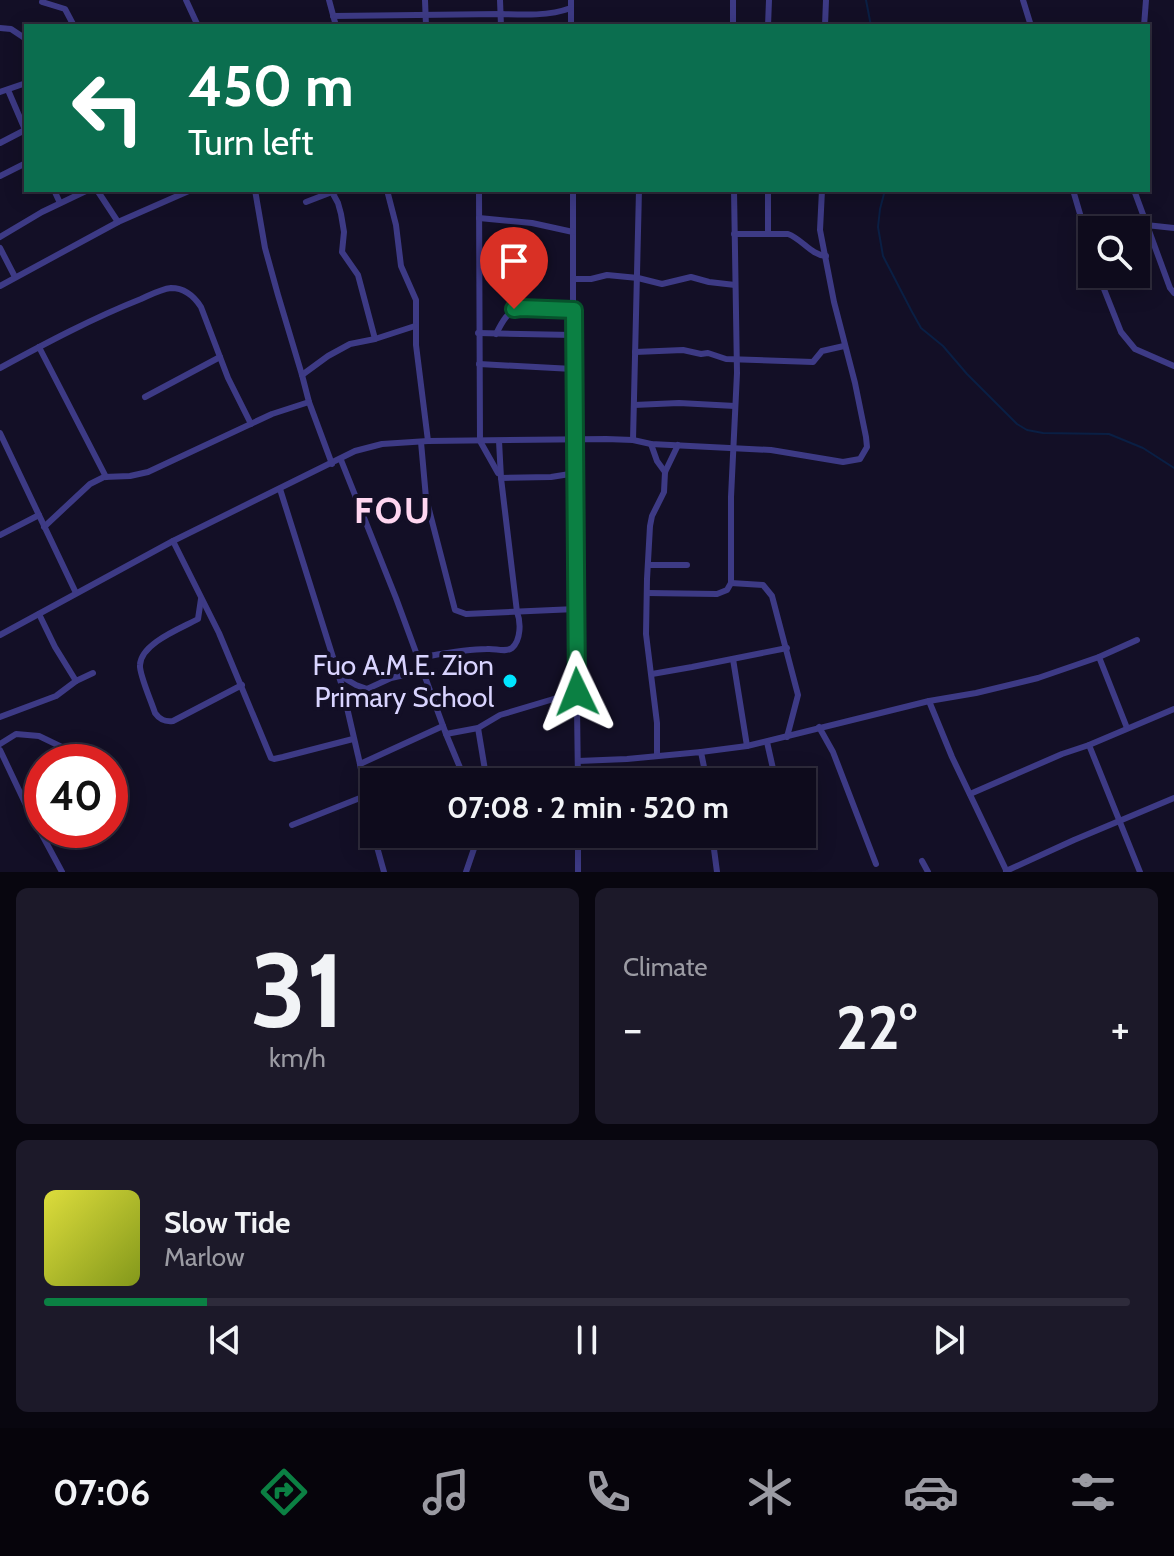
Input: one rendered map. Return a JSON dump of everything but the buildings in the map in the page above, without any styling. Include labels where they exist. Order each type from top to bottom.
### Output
[{"type":"street","points":[[65,9],[72,0]]},
{"type":"street","points":[[186,0],[197,24]]},
{"type":"street","points":[[329,0],[335,24]]},
{"type":"street","points":[[425,0],[426,24]]},
{"type":"street","points":[[500,0],[501,24]]},
{"type":"street","points":[[733,0],[733,24]]},
{"type":"street","points":[[768,24],[769,0]]},
{"type":"street","points":[[825,24],[826,0]]},
{"type":"street","points":[[1023,0],[1030,24]]},
{"type":"street","points":[[1144,24],[1146,0]]},
{"type":"street","points":[[42,2],[65,9],[73,24]]},
{"type":"street","points":[[333,16],[526,15],[558,13],[571,4]]},
{"type":"street","points":[[0,28],[11,29],[24,38]]},
{"type":"street","points":[[0,92],[24,84]]},
{"type":"street","points":[[8,90],[24,126]]},
{"type":"street","points":[[0,143],[24,132]]},
{"type":"street","points":[[0,176],[24,164]]},
{"type":"street","points":[[55,192],[60,203]]},
{"type":"street","points":[[0,237],[84,192]]},
{"type":"street","points":[[98,192],[118,222]]},
{"type":"street","points":[[0,286],[118,222],[186,192]]},
{"type":"street","points":[[255,192],[265,248],[309,402],[332,464]]},
{"type":"street","points":[[306,202],[332,192],[338,203],[344,232],[342,252],[358,275],[375,339]]},
{"type":"street","points":[[388,192],[396,225],[401,266],[416,300],[426,498],[455,610],[466,614],[576,609]]},
{"type":"street","points":[[479,192],[480,441],[501,478]]},
{"type":"street","points":[[573,192],[578,768]]},
{"type":"street","points":[[633,440],[639,192]]},
{"type":"street","points":[[647,593],[717,594],[727,590],[731,583],[736,360],[734,192]]},
{"type":"street","points":[[768,192],[768,233]]},
{"type":"street","points":[[0,635],[173,541],[370,446],[424,442],[633,440],[651,444],[784,452],[843,462],[860,459],[867,447],[866,437],[820,230],[822,192]]},
{"type":"street","points":[[1074,192],[1081,216]]},
{"type":"street","points":[[1135,192],[1143,216]]},
{"type":"street","points":[[479,218],[532,223],[573,232]]},
{"type":"street","points":[[1150,225],[1174,228]]},
{"type":"street","points":[[734,234],[782,232],[796,237],[817,255],[826,256]]},
{"type":"street","points":[[1150,236],[1174,293]]},
{"type":"street","points":[[0,248],[15,277]]},
{"type":"street","points":[[574,279],[607,275],[666,284],[691,277],[735,285]]},
{"type":"street","points":[[0,368],[127,304],[167,288],[177,289],[195,297],[201,307],[228,378],[251,424]]},
{"type":"street","points":[[1104,288],[1121,332],[1135,349],[1174,366]]},
{"type":"street","points":[[496,334],[514,309],[574,310]]},
{"type":"street","points":[[302,375],[350,344],[415,326]]},
{"type":"street","points":[[478,333],[573,335]]},
{"type":"street","points":[[635,352],[683,350],[736,360],[813,362],[822,351],[844,346]]},
{"type":"street","points":[[39,347],[106,477]]},
{"type":"street","points":[[145,397],[220,357]]},
{"type":"street","points":[[479,364],[573,369]]},
{"type":"street","points":[[44,527],[90,484],[106,477],[148,472],[251,424],[309,402]]},
{"type":"street","points":[[634,405],[679,403],[735,406]]},
{"type":"street","points":[[1,437],[76,593]]},
{"type":"street","points":[[418,658],[482,649],[509,650],[513,646],[520,625],[499,441]]},
{"type":"street","points":[[651,444],[665,472]]},
{"type":"street","points":[[657,756],[657,723],[646,634],[648,565],[652,516],[664,492],[665,472],[678,445]]},
{"type":"street","points":[[341,460],[460,768]]},
{"type":"street","points":[[501,478],[576,473]]},
{"type":"street","points":[[280,489],[339,675],[361,768]]},
{"type":"street","points":[[0,535],[39,515]]},
{"type":"street","points":[[173,541],[219,633],[266,748],[274,759],[353,739]]},
{"type":"street","points":[[648,565],[687,565]]},
{"type":"street","points":[[731,583],[763,585],[775,603],[798,695],[787,737]]},
{"type":"street","points":[[201,599],[198,619],[159,640],[148,649],[139,666],[155,713],[160,719],[173,721],[242,685]]},
{"type":"street","points":[[39,614],[76,681]]},
{"type":"street","points":[[578,761],[701,752],[767,742],[929,701],[1026,681],[1099,657],[1137,640]]},
{"type":"street","points":[[652,674],[787,648]]},
{"type":"street","points":[[1099,657],[1127,728]]},
{"type":"street","points":[[733,659],[747,746]]},
{"type":"street","points":[[339,675],[367,689],[391,678],[422,671]]},
{"type":"street","points":[[0,717],[56,696],[93,673]]},
{"type":"street","points":[[360,764],[445,730],[478,728],[500,715],[577,692]]},
{"type":"street","points":[[929,701],[1006,872],[1174,798]]},
{"type":"street","points":[[970,794],[1174,709]]},
{"type":"street","points":[[819,727],[833,752],[876,864]]},
{"type":"street","points":[[478,728],[485,768]]},
{"type":"street","points":[[0,744],[16,734],[39,736],[56,744]]},
{"type":"street","points":[[767,742],[773,768]]},
{"type":"street","points":[[1089,745],[1140,872]]},
{"type":"street","points":[[0,750],[62,872]]},
{"type":"street","points":[[701,752],[704,768]]},
{"type":"street","points":[[292,825],[360,798]]},
{"type":"street","points":[[378,848],[384,872]]},
{"type":"street","points":[[464,872],[473,848]]},
{"type":"street","points":[[578,848],[578,872]]},
{"type":"street","points":[[714,848],[717,872]]},
{"type":"street","points":[[922,861],[928,872]]},
{"type":"waterway","points":[[866,0],[871,24]]},
{"type":"waterway","points":[[884,192],[878,227],[883,256],[921,328],[943,346],[1017,424],[1043,433],[1109,434],[1143,448],[1174,468]]},
{"type":"place","name":"Fuo A.M.E. Zion Primary School","points":[[510,681]]},
{"type":"district","name":"FOU","points":[[393,510]]},
{"type":"route","points":[[514,309],[574,310],[577,692]]}]
